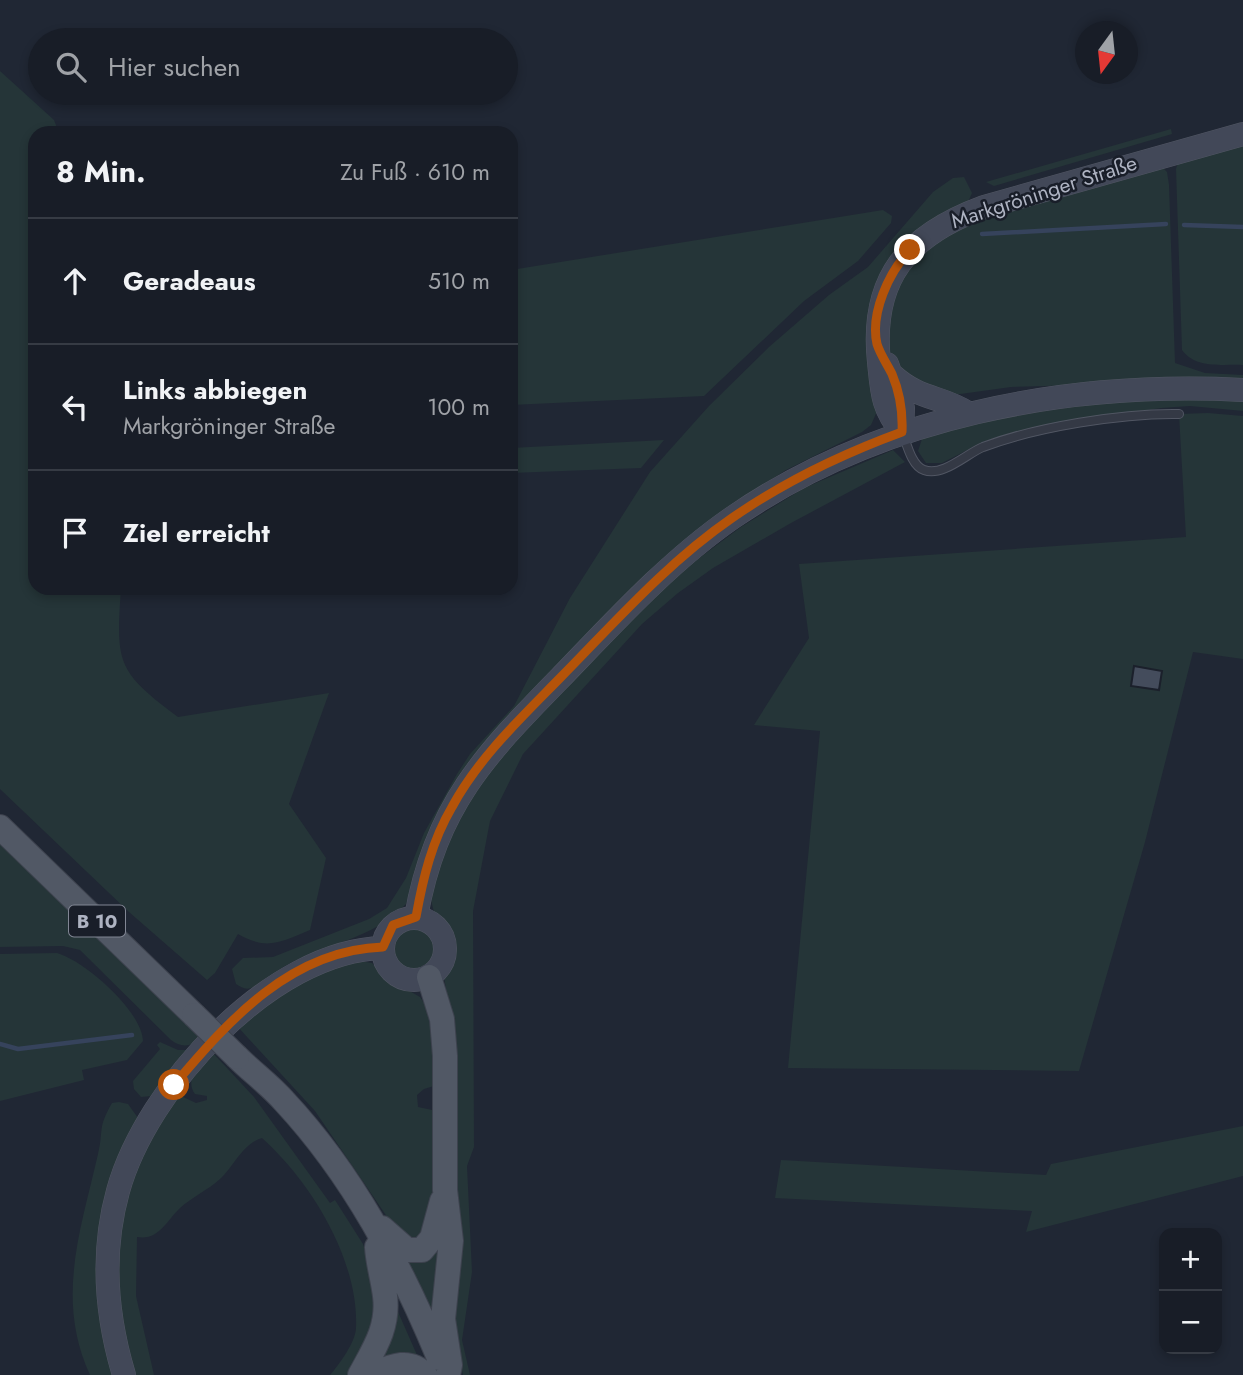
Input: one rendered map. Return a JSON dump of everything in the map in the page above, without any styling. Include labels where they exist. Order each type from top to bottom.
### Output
[{"type":"main road","name":"Markgröninger Straße","points":[[902,432],[886,411],[877,344],[879,308],[889,280],[908,251],[941,226],[984,208],[1075,179],[1243,134]]},
{"type":"main road","name":"Markgröninger Straße","points":[[877,344],[892,375],[903,408],[902,432]]},
{"type":"main road","points":[[892,375],[922,397],[951,402],[968,413]]},
{"type":"main road","points":[[416,917],[433,847],[452,806],[471,777],[498,743],[601,635],[648,589],[731,519],[794,480],[902,432],[968,413],[1108,394],[1243,390]]},
{"type":"main road","name":"B 10","points":[[0,827],[266,1086],[282,1098],[306,1126],[373,1222],[406,1284],[447,1375]]},
{"type":"main road","points":[[416,917],[438,928],[445,942],[441,966],[429,977],[407,980],[394,973],[386,962],[383,947],[393,925],[416,917]]},
{"type":"main road","points":[[124,1375],[110,1315],[108,1250],[124,1171],[154,1112],[204,1050],[267,989],[310,964],[349,952],[383,947]]},
{"type":"main road","points":[[429,977],[439,1004],[444,1031],[445,1190],[451,1226],[443,1319],[450,1365],[447,1375]]},
{"type":"main road","name":"B 10","points":[[266,1086],[274,1102],[345,1195],[377,1247],[436,1375]]},
{"type":"main road","points":[[373,1222],[407,1250],[422,1250],[432,1238],[445,1190]]},
{"type":"main road","points":[[360,1375],[375,1351],[385,1321],[386,1300],[377,1247]]},
{"type":"main road","points":[[371,1375],[404,1364],[413,1366],[425,1375]]},
{"type":"lane","points":[[902,432],[916,465],[927,471],[936,471],[980,448],[1023,436],[1132,416],[1179,414]]},
{"type":"shaded area","points":[[0,71],[28,96],[28,105],[37,105],[54,120],[56,126],[28,126],[28,595],[121,595],[119,633],[124,663],[142,688],[178,717],[329,693],[289,804],[326,858],[310,930],[274,943],[258,942],[238,934],[215,973],[207,980],[129,912],[0,789]]},
{"type":"shaded area","points":[[1171,129],[1172,134],[994,186],[986,182]]},
{"type":"shaded area","points":[[1243,142],[1243,365],[1202,363],[1182,350],[1176,169],[1178,162]]},
{"type":"shaded area","points":[[1162,167],[1167,172],[1169,185],[1175,363],[1205,373],[1243,375],[1243,381],[1011,387],[946,396],[925,392],[893,362],[889,348],[889,313],[901,278],[937,239],[985,215]]},
{"type":"shaded area","points":[[964,177],[972,193],[968,202],[897,252],[878,409],[871,425],[786,470],[735,503],[653,572],[425,848],[406,904],[393,916],[364,933],[287,965],[256,986],[247,989],[236,984],[232,969],[243,958],[273,957],[369,919],[387,908],[406,878],[424,833],[457,774],[470,754],[514,706],[570,598],[650,472],[709,406],[769,347],[829,295],[868,267],[933,192],[953,178]]},
{"type":"shaded area","points":[[883,210],[892,216],[891,223],[858,261],[804,301],[704,396],[518,405],[518,269]]},
{"type":"shaded area","points":[[1159,398],[1243,400],[1243,411],[1190,406],[1161,408],[1042,426],[985,441],[942,463],[926,463],[918,451],[922,439],[980,423],[1069,407]]},
{"type":"shaded area","points":[[1179,414],[1243,416],[1243,659],[1193,652],[1145,842],[1079,1071],[788,1068],[820,731],[754,725],[809,638],[799,564],[1186,537]]},
{"type":"shaded area","points":[[664,440],[641,468],[518,473],[518,448]]},
{"type":"shaded area","points":[[893,450],[905,462],[713,568],[642,624],[523,754],[490,821],[473,911],[474,1147],[467,1166],[472,1272],[462,1340],[470,1375],[463,1375],[450,1324],[449,1007],[444,977],[452,958],[451,935],[434,912],[431,900],[445,841],[489,768],[655,595],[741,527],[804,488]]},
{"type":"shaded area","points":[[0,842],[182,1018],[199,1038],[193,1044],[178,1044],[171,1040],[80,950],[63,946],[0,947]]},
{"type":"shaded area","points":[[414,925],[431,932],[438,949],[431,966],[414,973],[397,966],[390,949],[397,932]]},
{"type":"shaded area","points":[[57,953],[96,976],[123,1002],[140,1029],[143,1041],[127,1060],[82,1070],[84,1080],[0,1101],[0,954]]},
{"type":"shaded area","points":[[360,961],[372,963],[387,978],[420,997],[431,1020],[437,1085],[424,1089],[417,1095],[418,1107],[437,1111],[435,1194],[426,1225],[418,1238],[411,1240],[394,1227],[315,1111],[237,1026],[315,971]]},
{"type":"shaded area","points":[[160,1042],[178,1050],[195,1050],[152,1096],[141,1097],[134,1089],[133,1081],[160,1049],[157,1045]]},
{"type":"shaded area","points":[[212,1052],[254,1097],[330,1203],[335,1200],[363,1244],[378,1285],[367,1352],[347,1375],[330,1375],[350,1346],[356,1328],[355,1302],[340,1250],[328,1224],[298,1177],[262,1138],[249,1145],[220,1179],[180,1208],[157,1233],[137,1237],[136,1296],[154,1375],[135,1375],[121,1313],[118,1284],[119,1228],[125,1199],[135,1170],[171,1105],[181,1096],[196,1103],[207,1100],[207,1096],[195,1094],[191,1082]]},
{"type":"shaded area","points":[[112,1103],[128,1104],[138,1118],[119,1162],[118,1375],[90,1375],[74,1319],[74,1264],[103,1124]]},
{"type":"shaded area","points":[[1243,1126],[1243,1176],[1026,1232],[1032,1211],[775,1198],[781,1160],[1046,1175],[1051,1164]]},
{"type":"shaded area","points":[[441,1240],[437,1322],[407,1263],[421,1262]]},
{"type":"shaded area","points":[[395,1305],[417,1355],[379,1365]]},
{"type":"building","points":[[1134,666],[1162,671],[1159,690],[1131,686]]},
{"type":"waterway","points":[[982,234],[1166,224]]},
{"type":"waterway","points":[[1184,225],[1243,227]]},
{"type":"waterway","points":[[0,1044],[18,1049],[132,1035]]},
{"type":"route","points":[[174,1085],[222,1031],[267,989],[310,964],[349,952],[383,947],[384,939],[393,925],[400,920],[416,917],[433,847],[452,806],[471,777],[498,743],[648,589],[731,519],[762,499],[824,465],[902,432],[903,408],[892,375],[877,344],[877,325],[884,289],[910,250]]}]
